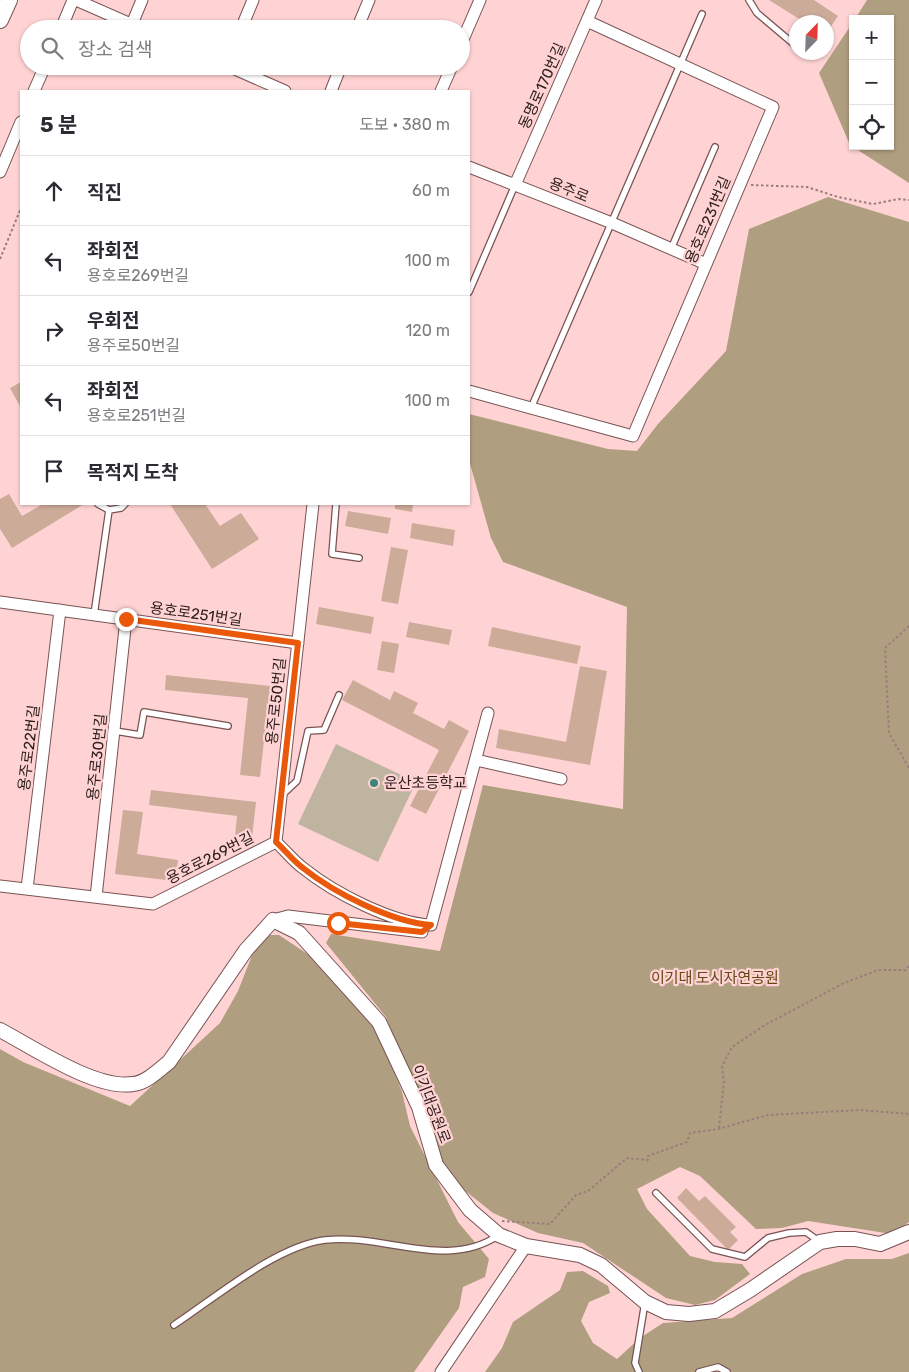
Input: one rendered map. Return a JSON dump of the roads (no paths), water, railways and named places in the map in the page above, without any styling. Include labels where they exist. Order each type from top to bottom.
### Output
[{"type":"main road","points":[[0,20],[9,0]]},
{"type":"street","points":[[65,20],[75,0],[121,20]]},
{"type":"street","points":[[138,20],[142,0]]},
{"type":"street","points":[[245,20],[253,0]]},
{"type":"street","points":[[361,20],[369,0]]},
{"type":"street","points":[[470,23],[480,0]]},
{"type":"street","name":"동명로170번길","points":[[515,185],[596,0]]},
{"type":"street","name":"용호로231번길","points":[[470,391],[633,436],[773,107],[587,21]]},
{"type":"street","points":[[34,90],[41,75]]},
{"type":"street","points":[[249,75],[283,90]]},
{"type":"street","points":[[331,90],[337,75]]},
{"type":"street","points":[[441,90],[448,75]]},
{"type":"street","points":[[0,172],[20,124]]},
{"type":"street","name":"용주로","points":[[470,167],[612,223],[706,264]]},
{"type":"street","name":"용주로50번길","points":[[276,842],[313,505]]},
{"type":"street","name":"용호로251번길","points":[[0,602],[298,643]]},
{"type":"street","name":"용주로22번길","points":[[28,889],[60,610]]},
{"type":"street","name":"용주로30번길","points":[[96,898],[126,619]]},
{"type":"street","points":[[0,1030],[95,1080],[135,1084],[152,1075],[169,1062],[246,950],[273,920],[288,916],[422,932],[431,925],[488,713]]},
{"type":"street","points":[[476,760],[561,779]]},
{"type":"street","name":"용호로269번길","points":[[0,886],[153,904],[276,842],[303,868],[349,897],[412,924],[431,925]]},
{"type":"street","name":"이기대공원로","points":[[273,920],[299,933],[380,1022],[418,1107],[436,1165],[470,1210],[495,1232],[526,1246],[580,1256],[594,1262],[625,1283],[645,1302],[666,1312],[689,1314],[716,1311],[820,1242],[837,1239],[855,1239],[880,1244],[909,1232]]},
{"type":"street","points":[[441,1372],[526,1246]]},
{"type":"lane","points":[[749,0],[757,13],[789,40]]},
{"type":"lane","points":[[530,408],[702,14]]},
{"type":"lane","points":[[671,249],[715,147]]},
{"type":"lane","points":[[470,290],[515,185]]},
{"type":"lane","points":[[100,505],[109,510],[121,508],[124,505]]},
{"type":"lane","points":[[336,505],[332,554],[359,558]]},
{"type":"lane","points":[[94,615],[109,510]]},
{"type":"lane","points":[[281,796],[297,781],[308,731],[324,730],[339,696]]},
{"type":"lane","points":[[115,731],[140,735],[144,712],[228,726]]},
{"type":"lane","points":[[656,1193],[712,1249],[745,1257],[768,1238],[789,1233],[806,1232],[820,1242]]},
{"type":"lane","points":[[174,1325],[273,1258],[324,1240],[347,1240],[412,1250],[464,1251],[488,1243],[495,1232]]},
{"type":"lane","points":[[639,1372],[635,1363],[645,1302]]},
{"type":"lane","points":[[699,1372],[718,1367],[727,1372]]},
{"type":"place","name":"운산초등학교","points":[[374,783]]},
{"type":"park label","name":"이기대 도시자연공원","points":[[715,978]]}]
